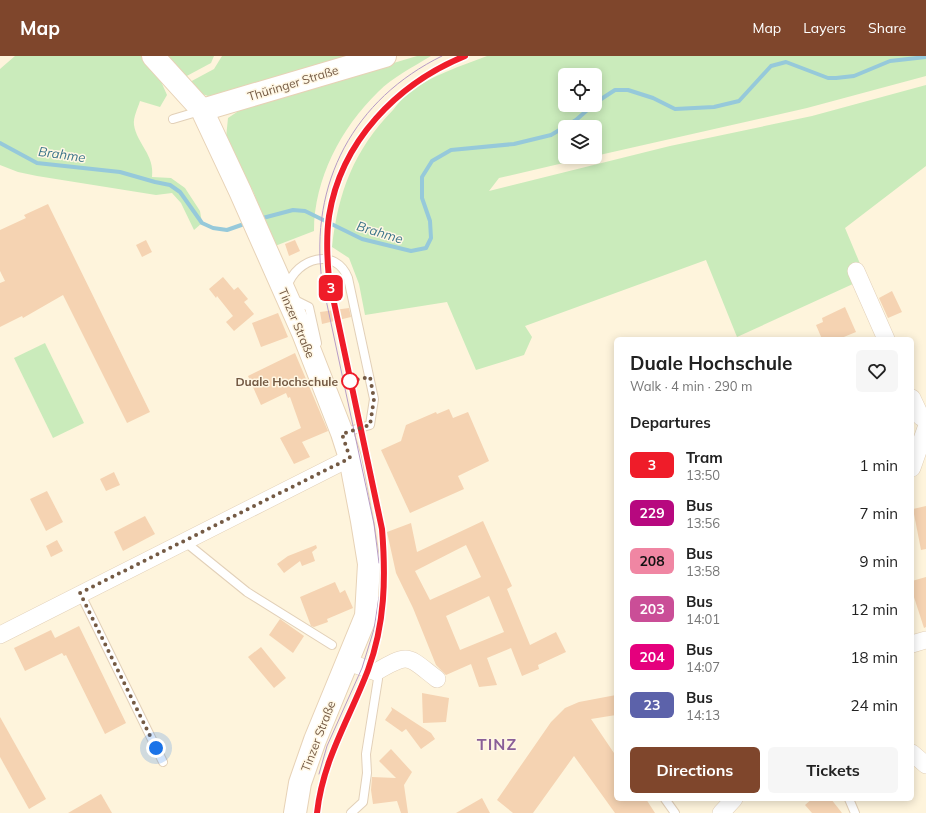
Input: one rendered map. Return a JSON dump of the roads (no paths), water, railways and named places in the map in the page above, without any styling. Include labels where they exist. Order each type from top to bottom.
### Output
[{"type":"street","name":"Tinzer Straße","points":[[153,56],[202,110],[285,294],[317,370],[350,458],[369,564],[366,616],[315,740],[300,782],[295,813]]},
{"type":"street","name":"Thüringer Straße","points":[[202,110],[385,56]]},
{"type":"street","points":[[856,271],[885,337]]},
{"type":"street","points":[[914,402],[921,417],[926,420]]},
{"type":"street","points":[[914,462],[926,428]]},
{"type":"street","points":[[0,635],[80,593],[350,458]]},
{"type":"street","points":[[914,643],[926,640]]},
{"type":"street","points":[[348,662],[376,672],[397,660],[407,659],[414,661],[437,679]]},
{"type":"street","points":[[914,755],[926,765]]},
{"type":"street","points":[[721,813],[732,801]]},
{"type":"lane","points":[[174,119],[202,110]]},
{"type":"lane","points":[[285,294],[290,278],[299,266],[308,262],[327,260],[339,264],[345,270],[349,282],[374,399],[370,425],[342,434]]},
{"type":"lane","points":[[184,541],[247,592],[332,645]]},
{"type":"lane","points":[[80,593],[163,762]]},
{"type":"lane","points":[[351,813],[363,802],[368,773],[366,754],[378,679],[376,672]]},
{"type":"lane","points":[[667,801],[676,813]]},
{"type":"lane","points":[[850,801],[855,813]]},
{"type":"waterway","name":"Brahme","points":[[602,98],[615,90],[628,90],[653,98],[675,109],[714,107],[739,101],[771,66],[786,62],[828,78],[836,78],[854,76],[890,61],[926,57]]},
{"type":"waterway","name":"Brahme","points":[[259,219],[293,210],[305,211],[362,239],[411,251],[426,248],[431,238],[430,221],[422,198],[422,177],[432,161],[451,150],[514,144],[551,135],[576,120],[585,112]]},
{"type":"waterway","name":"Brahme","points":[[0,143],[37,163],[120,172],[170,185],[180,192],[202,223],[213,228],[227,230],[247,223]]},
{"type":"tram line","points":[[379,563],[374,524],[322,281],[320,245],[323,211],[331,178],[344,148],[362,120],[384,96],[411,74],[442,56]]},
{"type":"tram line","points":[[317,813],[320,793],[331,757],[361,688],[374,652],[381,618],[384,583],[382,529],[329,279],[328,241],[333,206],[342,174],[357,144],[377,117],[401,93],[431,73],[464,56]]},
{"type":"tram line","name":"3","points":[[317,813],[320,792],[333,747],[368,670],[380,630],[385,598],[385,564],[382,529],[329,279],[327,246],[330,214],[340,179],[358,142],[368,127],[387,105],[420,78],[465,56]]},
{"type":"tram line","points":[[319,774],[327,746],[362,668],[374,629],[379,597]]},
{"type":"place","name":"Duale Hochschule","points":[[350,381]]},
{"type":"district","name":"TINZ","points":[[497,744]]}]
